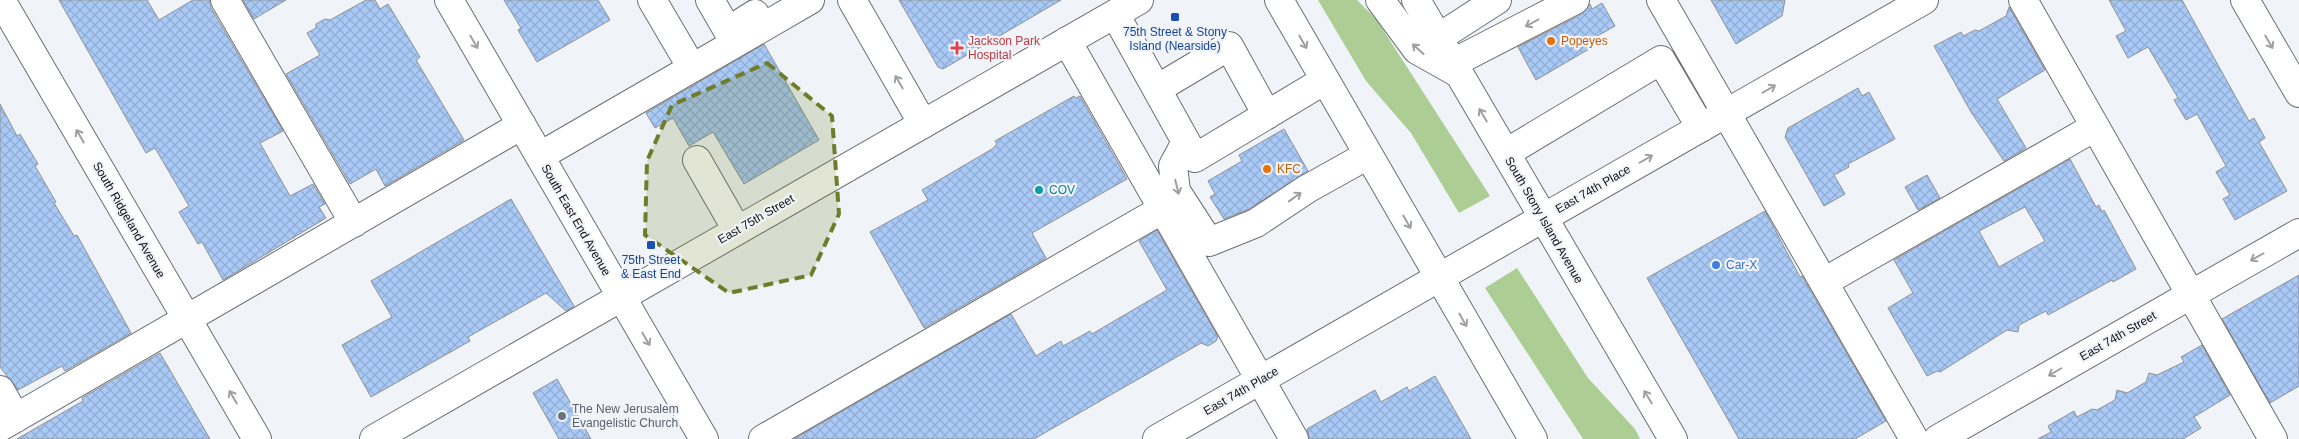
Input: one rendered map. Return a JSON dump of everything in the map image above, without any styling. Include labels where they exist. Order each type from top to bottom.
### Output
[{"type":"main road","name":"South Ridgeland Avenue","points":[[1,0],[257,439]]},
{"type":"main road","points":[[225,0],[354,223]]},
{"type":"main road","name":"South East End Avenue","points":[[450,0],[704,439]]},
{"type":"main road","points":[[652,0],[692,68]]},
{"type":"main road","points":[[710,0],[728,31],[778,6],[810,0]]},
{"type":"main road","points":[[852,0],[923,124]]},
{"type":"main road","name":"East 75th Street","points":[[374,439],[1138,0]]},
{"type":"main road","points":[[1279,0],[1533,439]]},
{"type":"main road","points":[[1380,0],[1417,50],[1456,69],[1575,0]]},
{"type":"main road","name":"South Stony Island Avenue","points":[[1416,0],[1673,439]]},
{"type":"main road","points":[[1438,38],[1497,0]]},
{"type":"main road","points":[[1649,0],[1663,34],[1661,60],[1701,128]]},
{"type":"main road","points":[[1661,0],[1914,439]]},
{"type":"main road","name":"East 74th Place","points":[[1157,439],[1924,0]]},
{"type":"main road","points":[[2023,0],[2273,439]]},
{"type":"main road","points":[[2245,0],[2299,93]]},
{"type":"main road","points":[[540,156],[692,68],[778,6]]},
{"type":"main road","points":[[1115,14],[1195,158],[1325,80]]},
{"type":"main road","points":[[1067,41],[1294,439]]},
{"type":"main road","points":[[1157,89],[1229,46],[1267,115]]},
{"type":"main road","points":[[1506,153],[1661,60]]},
{"type":"main road","points":[[0,390],[8,422],[522,125]]},
{"type":"main road","points":[[1824,282],[2095,127]]},
{"type":"main road","points":[[1186,142],[1173,166],[1176,191],[1209,242],[1256,222],[1307,189],[1368,155]]},
{"type":"main road","points":[[697,160],[737,230]]},
{"type":"main road","points":[[763,439],[1163,209]]},
{"type":"main road","name":"East 74th Street","points":[[1938,439],[2299,233]]},
{"type":"highlighted area","points":[[767,63],[832,116],[839,214],[811,275],[729,293],[645,235],[647,161],[672,105]]},
{"type":"green space","points":[[1318,0],[1357,0],[1376,19],[1490,196],[1459,213],[1411,133],[1366,81]]},
{"type":"green space","points":[[1517,268],[1588,378],[1635,429],[1640,439],[1583,439],[1485,288]]},
{"type":"building","points":[[59,0],[147,0],[159,20],[193,0],[209,0],[211,8],[283,131],[260,143],[290,196],[313,184],[325,204],[319,207],[326,218],[223,280],[202,242],[198,244],[179,212],[189,206],[155,148],[146,153]]},
{"type":"building","points":[[243,0],[286,0],[254,19]]},
{"type":"building","points":[[366,0],[375,0],[380,9],[388,4],[420,57],[416,60],[464,140],[385,186],[376,169],[350,184],[286,74],[320,55],[307,33],[316,28],[316,24],[325,19],[330,20]]},
{"type":"building","points":[[504,0],[598,0],[610,20],[537,62],[518,30],[521,28]]},
{"type":"building","points":[[899,0],[1061,0],[943,69],[938,67]]},
{"type":"building","points":[[1711,0],[1785,0],[1782,16],[1736,44]]},
{"type":"building","points":[[2109,0],[2182,0],[2249,121],[2254,118],[2265,138],[2259,142],[2287,191],[2235,220],[2223,199],[2230,195],[2216,172],[2226,166],[2197,114],[2186,120],[2174,100],[2178,98],[2148,47],[2128,58],[2116,36],[2126,31]]},
{"type":"building","name":"Popeyes","points":[[1602,3],[1615,26],[1585,43],[1589,49],[1536,80],[1518,47],[1582,14],[1590,4],[1592,9]]},
{"type":"building","points":[[2009,7],[2045,70],[1997,99],[2026,148],[2004,161],[1971,112],[1934,46],[1961,32],[1963,36],[1975,30],[1979,31],[2006,16]]},
{"type":"building","points":[[764,44],[819,140],[744,184],[713,132],[689,146],[673,118],[655,128],[646,113]]},
{"type":"building","points":[[1858,88],[1862,96],[1869,92],[1895,139],[1848,164],[1849,167],[1834,175],[1845,194],[1824,206],[1785,137],[1788,128]]},
{"type":"building","points":[[1074,96],[1076,98],[1080,96],[1127,179],[1032,233],[1046,258],[924,328],[870,232],[928,200],[922,190],[992,149],[997,144],[995,141]]},
{"type":"building","points":[[0,104],[17,136],[20,134],[38,164],[35,166],[56,202],[54,203],[74,236],[77,235],[131,333],[65,371],[62,366],[18,390],[0,367]]},
{"type":"building","name":"KFC","points":[[1284,129],[1308,171],[1249,209],[1224,219],[1210,197],[1215,194],[1208,181],[1242,161],[1239,155]]},
{"type":"building","points":[[2070,159],[2096,207],[2099,205],[2102,212],[2104,210],[2136,269],[2048,315],[2046,311],[2019,325],[2018,332],[2007,330],[1940,372],[1937,371],[1927,376],[1888,308],[1913,293],[1894,260]],"holes":[[[2025,207],[2045,241],[1999,267],[1979,231]]]},
{"type":"building","points":[[1927,175],[1940,198],[1918,210],[1905,187]]},
{"type":"building","points":[[511,199],[574,306],[566,311],[546,293],[468,337],[470,341],[371,397],[342,345],[392,317],[371,281]]},
{"type":"building","points":[[1765,211],[1800,277],[1802,276],[1886,421],[1855,439],[1739,439],[1647,278]]},
{"type":"building","points":[[1157,230],[1218,337],[1216,341],[1208,346],[1201,343],[1034,439],[794,439],[1011,314],[1036,356],[1061,341],[1063,346],[1090,331],[1092,334],[1167,290],[1139,241]]},
{"type":"building","points":[[2299,275],[2299,386],[2270,403],[2222,319]]},
{"type":"building","points":[[2202,345],[2230,395],[2194,417],[2201,428],[2183,439],[2038,439],[2051,432],[2048,426],[2074,411],[2077,417],[2092,409],[2097,410],[2115,400],[2117,390],[2127,393],[2146,382],[2149,373],[2157,375],[2184,362],[2181,357]]},
{"type":"building","points":[[160,353],[210,439],[17,439],[83,401],[82,398]]},
{"type":"building","points":[[1435,376],[1471,439],[1310,439],[1307,429],[1375,390],[1381,402],[1407,387],[1409,391]]},
{"type":"building","name":"The New Jerusalem Evangelistic Church","points":[[557,379],[591,439],[559,439],[533,393]]},
{"type":"place","name":"75th Street & Stony Island (Nearside)","points":[[1175,17]]},
{"type":"place","name":"Popeyes","points":[[1551,41]]},
{"type":"place","name":"Jackson Park Hospital","points":[[957,48]]},
{"type":"place","name":"KFC","points":[[1267,169]]},
{"type":"place","name":"COV","points":[[1039,190]]},
{"type":"place","name":"75th Street & East End","points":[[651,245]]},
{"type":"place","name":"Car-X","points":[[1716,265]]},
{"type":"place","name":"The New Jerusalem Evangelistic Church","points":[[562,416]]}]
